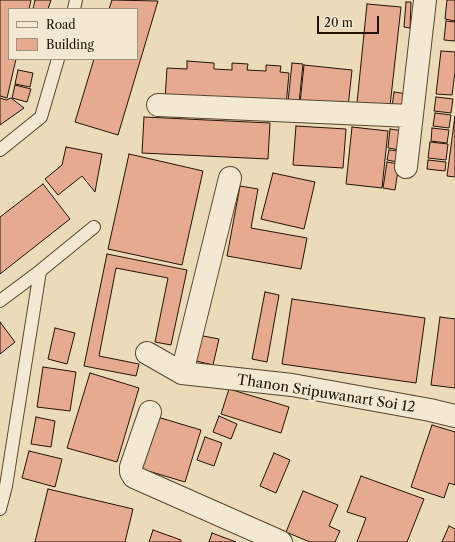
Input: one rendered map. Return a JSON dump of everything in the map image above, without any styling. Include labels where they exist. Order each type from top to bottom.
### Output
[{"type":"street","points":[[406,167],[425,0]]},
{"type":"street","points":[[158,105],[411,116]]},
{"type":"street","points":[[147,354],[182,373],[230,178]]},
{"type":"street","name":"Thanon Sripuwanart Soi 12","points":[[182,373],[292,385],[430,410],[455,416]]},
{"type":"street","points":[[150,412],[131,467],[131,472],[134,477],[270,540]]},
{"type":"lane","points":[[0,150],[41,116],[58,60]]},
{"type":"lane","points":[[0,301],[94,227]]},
{"type":"lane","points":[[0,509],[6,486],[40,271]]},
{"type":"building","points":[[0,0],[31,0],[29,8],[8,8],[8,60],[16,60],[7,98],[0,96]]},
{"type":"building","points":[[35,0],[51,0],[48,8],[33,8]]},
{"type":"building","points":[[112,0],[158,1],[118,135],[75,122],[94,60],[138,60],[138,8],[109,8]]},
{"type":"building","points":[[447,0],[455,0],[455,21],[445,19]]},
{"type":"building","points":[[406,2],[411,2],[410,28],[404,27]]},
{"type":"building","points":[[367,4],[401,7],[390,106],[357,103]]},
{"type":"building","points":[[446,21],[455,22],[455,41],[444,40]]},
{"type":"building","points":[[441,51],[455,52],[455,72],[452,95],[436,94]]},
{"type":"building","points":[[187,61],[214,63],[214,69],[232,70],[232,63],[248,64],[247,70],[266,71],[266,65],[281,66],[280,72],[289,73],[286,106],[165,99],[167,68],[187,69]]},
{"type":"building","points":[[292,63],[303,64],[299,103],[288,102]]},
{"type":"building","points":[[304,65],[352,70],[348,107],[300,103]]},
{"type":"building","points":[[18,70],[33,73],[30,87],[15,84]]},
{"type":"building","points":[[15,85],[31,89],[27,102],[12,98]]},
{"type":"building","points":[[394,92],[408,94],[407,108],[392,107]]},
{"type":"building","points":[[436,97],[453,99],[451,113],[434,111]]},
{"type":"building","points":[[0,98],[6,100],[11,98],[24,108],[0,125]]},
{"type":"building","points":[[435,113],[451,115],[449,128],[433,126]]},
{"type":"building","points":[[455,116],[455,177],[447,176]]},
{"type":"building","points":[[144,117],[270,123],[268,159],[142,153]]},
{"type":"building","points":[[296,126],[346,129],[343,168],[293,165]]},
{"type":"building","points":[[352,127],[388,131],[382,188],[346,184]]},
{"type":"building","points":[[432,128],[449,130],[447,143],[431,141]]},
{"type":"building","points":[[390,129],[404,131],[401,150],[388,148]]},
{"type":"building","points":[[430,142],[448,144],[446,160],[428,158]]},
{"type":"building","points":[[66,147],[102,154],[95,192],[82,176],[58,195],[45,179],[62,165]]},
{"type":"building","points":[[389,150],[399,151],[398,162],[387,160]]},
{"type":"building","points":[[129,154],[203,171],[182,265],[108,249]]},
{"type":"building","points":[[428,160],[446,162],[445,171],[427,169]]},
{"type":"building","points":[[387,162],[399,164],[395,190],[383,188]]},
{"type":"building","points":[[273,173],[315,182],[304,229],[261,219]]},
{"type":"building","points":[[43,184],[70,219],[0,274],[0,217]]},
{"type":"building","points":[[240,186],[258,189],[251,228],[307,238],[301,269],[227,256]]},
{"type":"building","points":[[107,254],[187,270],[171,345],[155,342],[168,278],[116,268],[99,356],[139,364],[136,376],[84,366]]},
{"type":"building","points":[[265,292],[279,295],[267,362],[252,359]]},
{"type":"building","points":[[292,299],[425,318],[416,383],[282,364]]},
{"type":"building","points":[[440,317],[455,319],[455,388],[431,385]]},
{"type":"building","points":[[0,322],[15,342],[0,354]]},
{"type":"building","points":[[55,328],[75,333],[67,364],[48,359]]},
{"type":"building","points":[[198,335],[219,339],[213,365],[192,360]]},
{"type":"building","points":[[43,367],[76,372],[70,411],[37,407]]},
{"type":"building","points":[[90,373],[139,388],[117,462],[67,448]]},
{"type":"building","points":[[229,389],[289,407],[281,433],[221,414]]},
{"type":"building","points":[[154,416],[201,430],[185,482],[138,468]]},
{"type":"building","points":[[219,416],[237,424],[231,439],[213,432]]},
{"type":"building","points":[[36,417],[55,421],[51,447],[31,444]]},
{"type":"building","points":[[432,425],[455,432],[455,485],[449,483],[444,498],[411,487]]},
{"type":"building","points":[[205,437],[222,443],[214,466],[197,460]]},
{"type":"building","points":[[29,451],[62,459],[55,487],[22,478]]},
{"type":"building","points":[[274,453],[290,460],[276,493],[260,486]]},
{"type":"building","points":[[361,476],[424,499],[407,542],[357,542],[366,518],[347,512]]},
{"type":"building","points":[[48,489],[133,509],[125,542],[35,542]]},
{"type":"building","points":[[303,491],[338,505],[329,526],[340,531],[335,542],[310,542],[286,532]]},
{"type":"building","points":[[449,526],[455,529],[455,542],[442,542]]},
{"type":"building","points":[[153,530],[181,540],[181,542],[149,542]]},
{"type":"building","points":[[212,533],[236,542],[209,542]]}]
